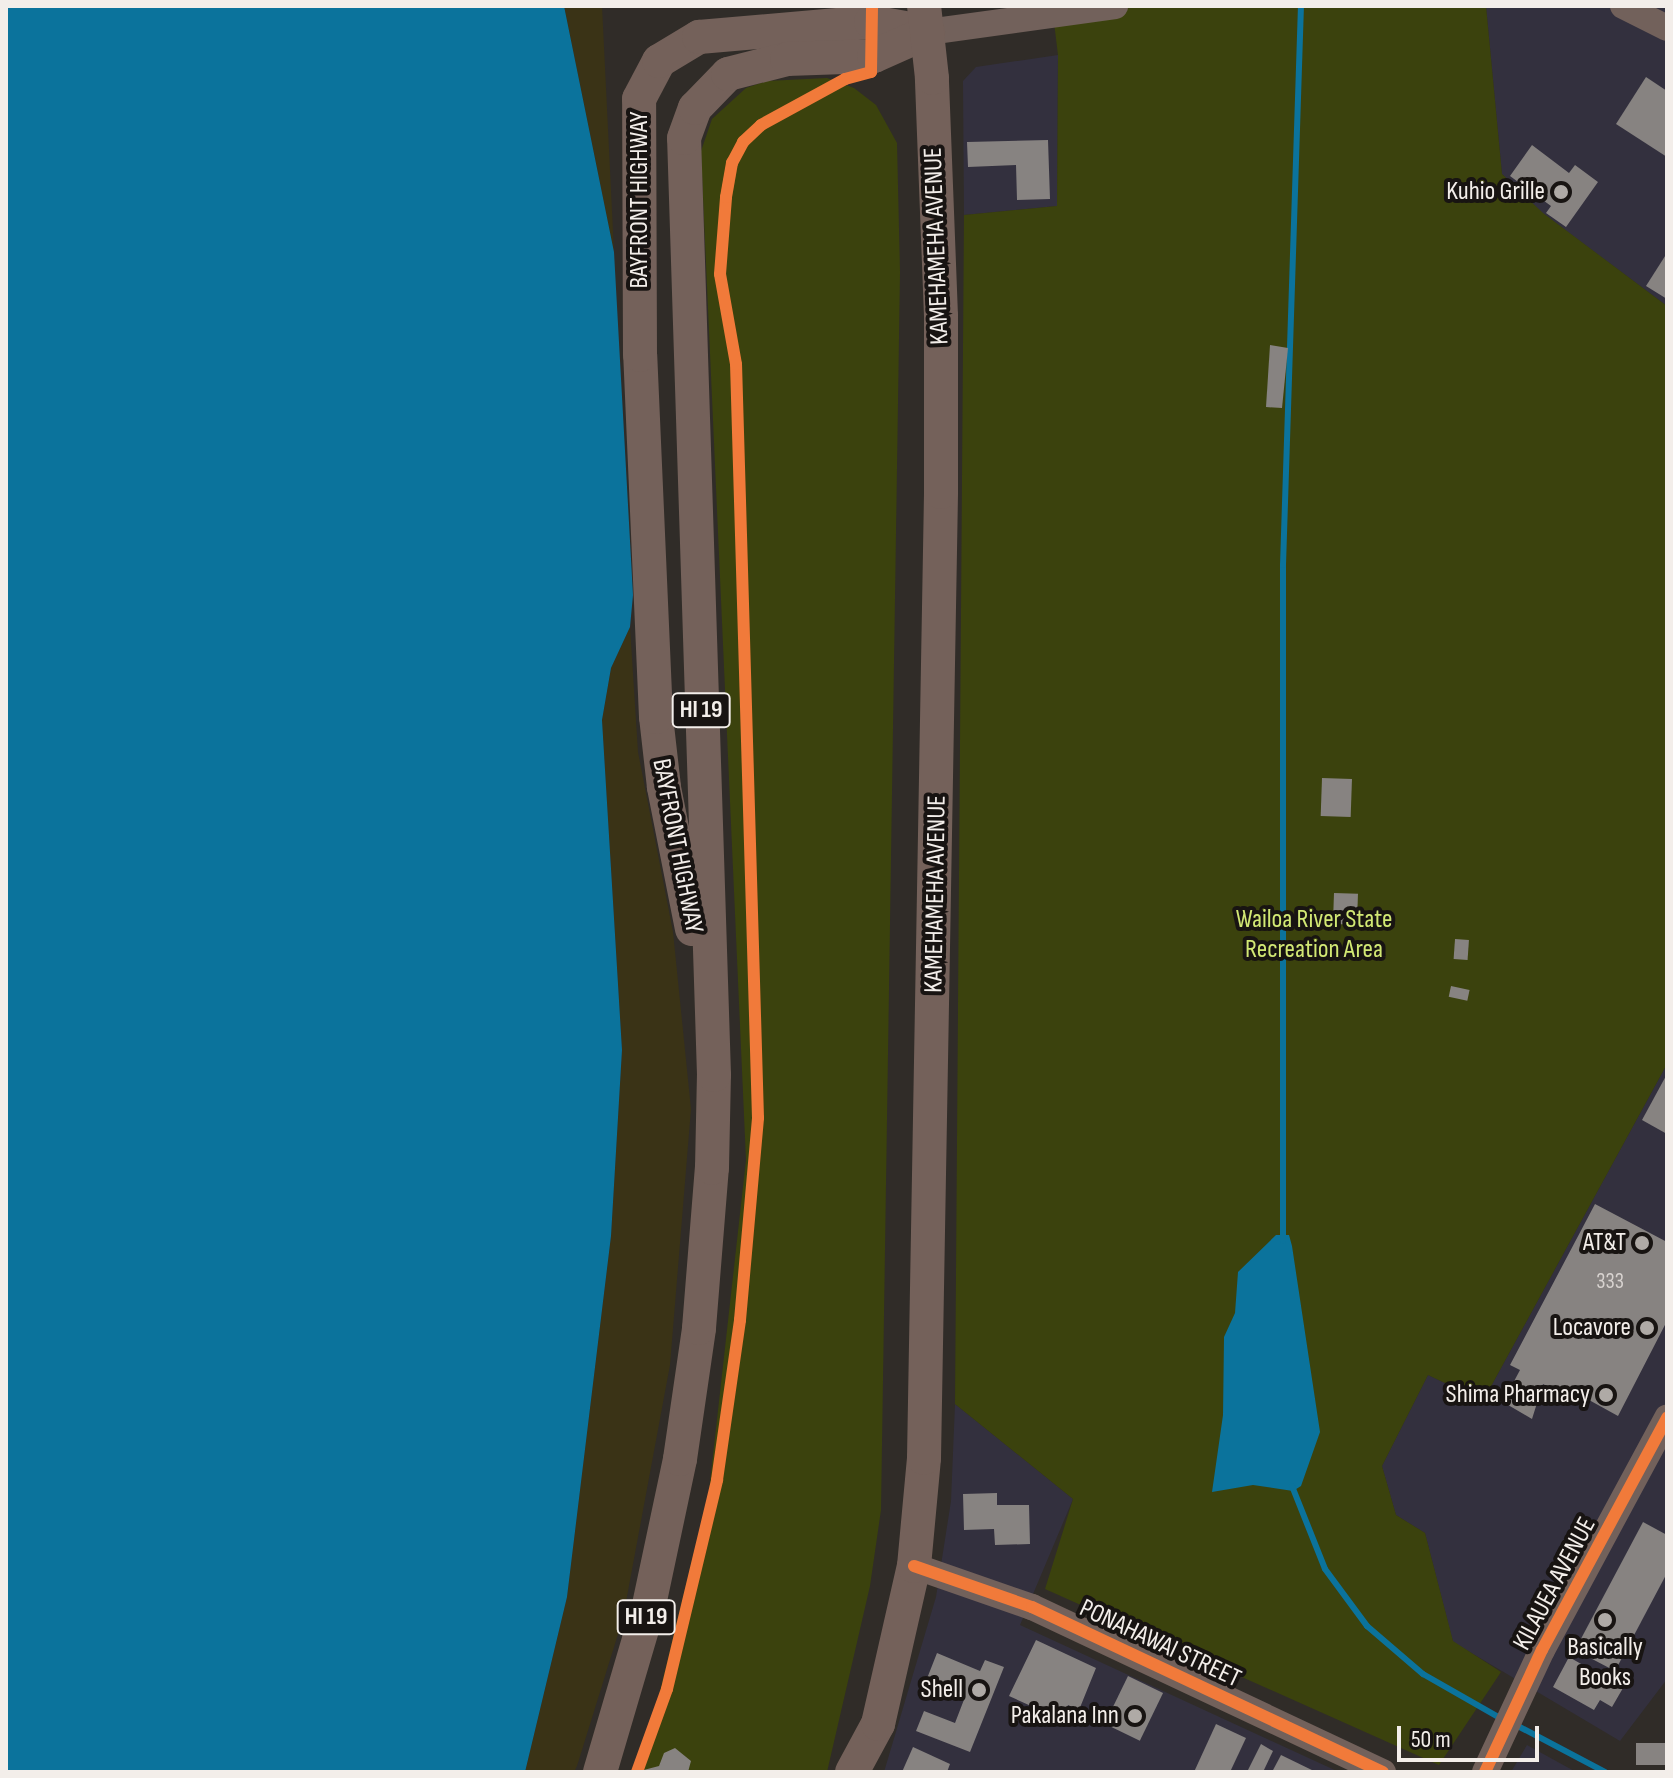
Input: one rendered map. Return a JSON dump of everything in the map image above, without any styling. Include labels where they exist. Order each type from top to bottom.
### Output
[{"type":"main road","points":[[802,29],[856,6]]},
{"type":"main road","name":"BAYFRONT HIGHWAY","points":[[714,1075],[657,737],[640,355],[638,111],[653,68],[678,45],[710,35],[926,19]]},
{"type":"main road","name":"BAYFRONT HIGHWAY","points":[[600,1772],[646,1619],[680,1459],[704,1282],[714,1075],[684,138],[695,108],[728,74],[787,59],[874,56],[926,19]]},
{"type":"main road","name":"KAMEHAMEHA AVENUE","points":[[852,1772],[878,1724],[914,1566],[924,1458],[932,1161],[941,492],[941,316],[926,19]]},
{"type":"street","points":[[926,19],[1115,6]]},
{"type":"street","points":[[1623,6],[1667,28]]},
{"type":"street","name":"KILAUEA AVENUE","points":[[1490,1760],[1667,1418]]},
{"type":"street","name":"PONAHAWAI STREET","points":[[914,1566],[1032,1607],[1383,1772]]},
{"type":"shaded area","points":[[1486,6],[1667,6],[1667,306],[1542,213],[1502,174]]},
{"type":"shaded area","points":[[1058,55],[1057,206],[964,215],[963,81],[976,67]]},
{"type":"shaded area","points":[[1667,1064],[1667,1679],[1620,1741],[1453,1642],[1425,1533],[1396,1515],[1382,1466],[1428,1375],[1483,1401]]},
{"type":"shaded area","points":[[955,1404],[1073,1499],[1020,1625],[1339,1772],[884,1772],[936,1597],[951,1501]]},
{"type":"shaded area","points":[[1527,1745],[1576,1772],[1511,1772]]},
{"type":"green space","name":"Wailoa River State Recreation Area","points":[[1052,6],[1486,6],[1502,174],[1543,213],[1667,306],[1667,1064],[1483,1401],[1428,1375],[1382,1466],[1396,1515],[1425,1533],[1453,1641],[1501,1672],[1439,1765],[1045,1589],[1073,1499],[955,1404],[964,215],[1057,206],[1058,55]]},
{"type":"green space","points":[[827,78],[854,88],[876,105],[897,143],[900,272],[881,1510],[870,1586],[827,1772],[632,1772],[656,1707],[709,1491],[746,1160],[701,151],[712,119],[746,88],[767,81]]},
{"type":"sand","points":[[564,6],[602,6],[614,252]]},
{"type":"sand","points":[[630,627],[638,752],[673,932],[691,1109],[670,1365],[623,1618],[577,1766],[574,1772],[525,1772],[567,1597],[611,1236],[622,1050],[602,720],[611,668]]},
{"type":"water","points":[[6,6],[564,6],[614,252],[633,595],[630,627],[611,668],[602,720],[622,1050],[611,1236],[567,1597],[525,1772],[6,1772]]},
{"type":"water","points":[[1276,1235],[1289,1235],[1292,1246],[1320,1432],[1301,1486],[1293,1491],[1253,1485],[1212,1492],[1223,1415],[1224,1337],[1235,1313],[1238,1272]]},
{"type":"building","points":[[1646,77],[1667,91],[1667,157],[1616,124]]},
{"type":"building","points":[[1048,140],[1050,199],[1017,200],[1016,165],[968,167],[967,142]]},
{"type":"building","name":"Kuhio Grille","points":[[1532,145],[1569,173],[1575,165],[1598,182],[1566,227],[1546,213],[1551,206],[1510,176]]},
{"type":"building","points":[[1667,253],[1667,299],[1646,286]]},
{"type":"building","points":[[1270,345],[1288,348],[1282,408],[1266,407]]},
{"type":"building","points":[[1322,778],[1352,779],[1351,817],[1321,816]]},
{"type":"building","points":[[1334,893],[1358,894],[1357,925],[1333,924]]},
{"type":"building","points":[[1455,939],[1469,940],[1468,960],[1454,959]]},
{"type":"building","points":[[1451,986],[1470,990],[1467,1001],[1449,997]]},
{"type":"building","points":[[1667,1074],[1667,1134],[1642,1120]]},
{"type":"building","points":[[1595,1204],[1667,1242],[1667,1321],[1618,1416],[1589,1400],[1585,1406],[1543,1384],[1532,1419],[1503,1402],[1520,1370],[1510,1365]]},
{"type":"building","points":[[997,1493],[997,1505],[1029,1505],[1030,1544],[995,1545],[994,1529],[964,1530],[963,1494]]},
{"type":"building","points":[[1643,1522],[1667,1535],[1667,1573],[1615,1671],[1575,1650]]},
{"type":"building","points":[[1036,1640],[1096,1668],[1079,1710],[1068,1705],[1062,1720],[1009,1696]]},
{"type":"building","points":[[937,1653],[980,1671],[985,1660],[1004,1667],[970,1752],[916,1731],[924,1711],[955,1723],[965,1697],[926,1681]]},
{"type":"building","points":[[1569,1657],[1623,1688],[1612,1707],[1600,1700],[1594,1710],[1553,1687]]},
{"type":"building","name":"Pakalana Inn","points":[[1128,1676],[1163,1693],[1140,1741],[1105,1724]]},
{"type":"building","points":[[1216,1724],[1246,1738],[1230,1772],[1194,1772]]},
{"type":"building","points":[[1636,1743],[1667,1743],[1667,1765],[1636,1765]]},
{"type":"building","points":[[1261,1744],[1273,1751],[1263,1772],[1247,1772]]},
{"type":"building","points":[[913,1747],[950,1764],[947,1772],[902,1772]]},
{"type":"building","points":[[675,1748],[691,1761],[688,1772],[636,1772],[659,1766],[664,1753]]},
{"type":"building","points":[[1281,1755],[1316,1772],[1272,1772]]},
{"type":"waterway","points":[[1283,1241],[1283,565],[1301,6]]},
{"type":"waterway","points":[[1292,1486],[1325,1569],[1367,1626],[1423,1674],[1502,1719]]},
{"type":"waterway","points":[[1516,1725],[1605,1772]]},
{"type":"cycle path","points":[[637,1772],[667,1689],[717,1480],[740,1320],[758,1118],[736,364],[720,274],[726,197],[732,163],[743,142],[761,125],[845,79],[871,72],[872,6]]},
{"type":"cycle path","points":[[1485,1772],[1542,1650],[1667,1418]]},
{"type":"cycle path","points":[[914,1566],[1032,1607],[1383,1772]]},
{"type":"place","name":"Kuhio Grille","points":[[1561,192]]},
{"type":"place","name":"AT&T","points":[[1642,1243]]},
{"type":"place","name":"Locavore","points":[[1647,1328]]},
{"type":"place","name":"Shima Pharmacy","points":[[1606,1395]]},
{"type":"place","name":"Basically Books","points":[[1605,1620]]},
{"type":"place","name":"Shell","points":[[979,1690]]},
{"type":"place","name":"Pakalana Inn","points":[[1135,1716]]}]
